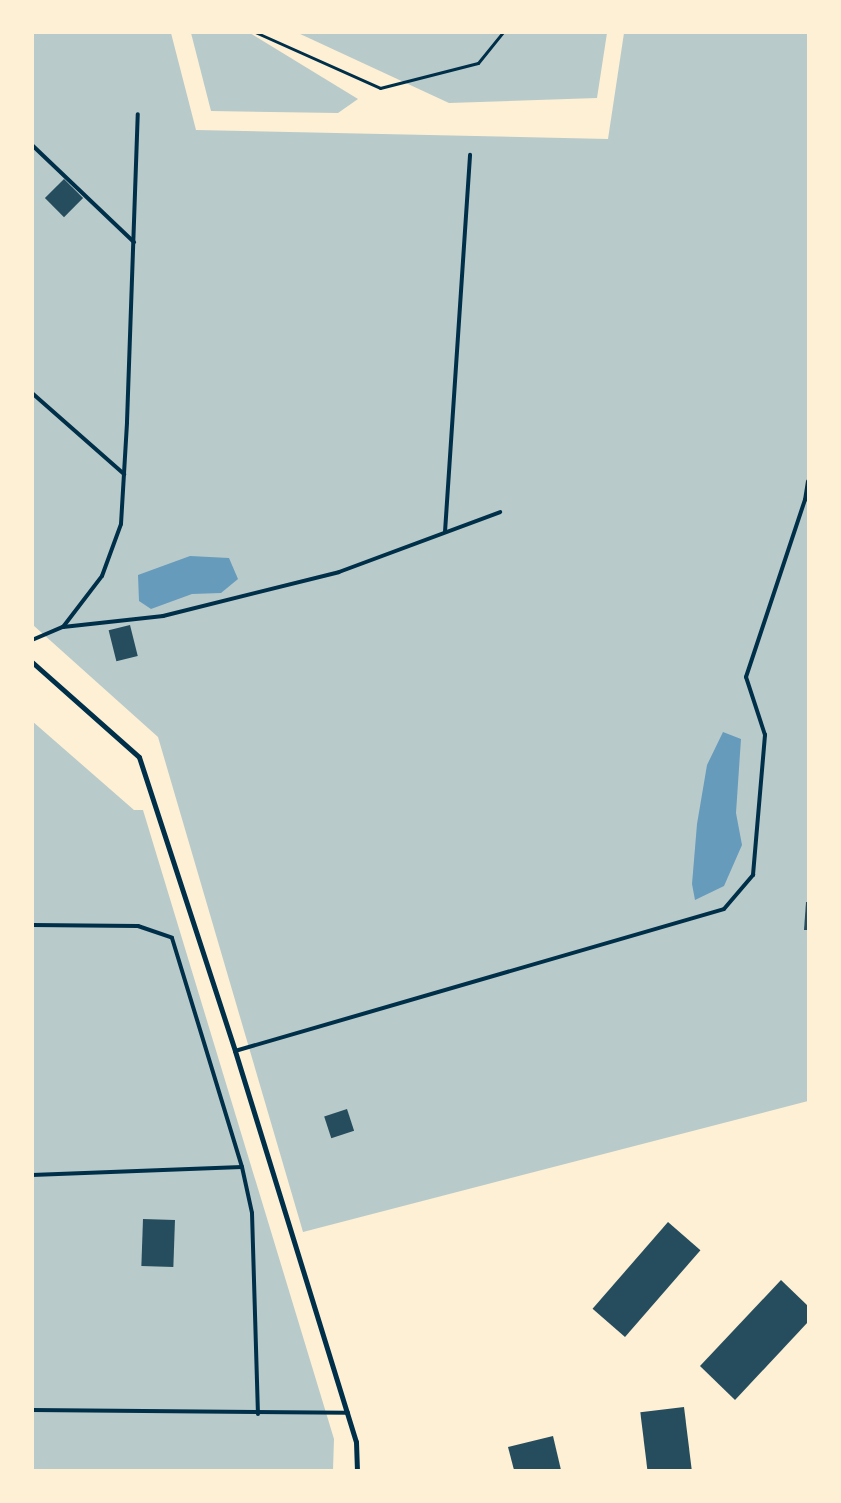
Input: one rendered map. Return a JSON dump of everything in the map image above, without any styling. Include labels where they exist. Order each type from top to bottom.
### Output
[{"type":"street","points":[[32,662],[139,757],[235,1051],[348,1414],[356,1442],[356,1470]]},
{"type":"lane","points":[[63,628],[102,576],[121,524],[138,114]]},
{"type":"lane","points":[[32,145],[134,242]]},
{"type":"lane","points":[[445,532],[470,155]]},
{"type":"lane","points":[[32,393],[124,474]]},
{"type":"lane","points":[[235,1051],[724,908],[753,876],[765,735],[746,677],[805,500],[808,482]]},
{"type":"lane","points":[[32,640],[63,628],[162,616],[329,574],[500,512]]},
{"type":"lane","points":[[32,925],[138,926],[172,938],[242,1167],[252,1213],[258,1414]]},
{"type":"lane","points":[[32,1175],[242,1167]]},
{"type":"lane","points":[[32,1410],[348,1414]]},
{"type":"path","points":[[255,32],[380,88],[478,63],[503,32]]},
{"type":"shaded area","points":[[33,33],[171,33],[196,130],[608,139],[624,33],[808,33],[808,1101],[303,1232],[158,737],[33,625]]},
{"type":"shaded area","points":[[191,33],[250,33],[358,99],[338,113],[211,111]]},
{"type":"shaded area","points":[[298,33],[607,33],[597,98],[449,103]]},
{"type":"shaded area","points":[[32,721],[134,810],[143,810],[334,1439],[333,1470],[33,1470]]},
{"type":"water","points":[[190,556],[229,558],[238,579],[221,593],[192,594],[151,609],[139,601],[138,575]]},
{"type":"water","points":[[723,732],[741,739],[736,813],[742,845],[724,886],[695,900],[692,884],[697,824],[707,765]]},
{"type":"building","points":[[64,179],[83,198],[64,217],[45,198]]},
{"type":"building","points":[[130,625],[138,656],[116,661],[109,630]]},
{"type":"building","points":[[806,902],[808,902],[808,930],[804,930]]},
{"type":"building","points":[[347,1109],[354,1131],[331,1138],[324,1116]]},
{"type":"building","points":[[143,1219],[175,1220],[173,1267],[141,1266]]},
{"type":"building","points":[[668,1222],[700,1250],[625,1337],[593,1309]]},
{"type":"building","points":[[781,1280],[808,1306],[808,1322],[735,1400],[700,1366]]},
{"type":"building","points":[[684,1407],[692,1470],[647,1470],[640,1412]]},
{"type":"building","points":[[553,1436],[561,1470],[514,1470],[508,1447]]}]
